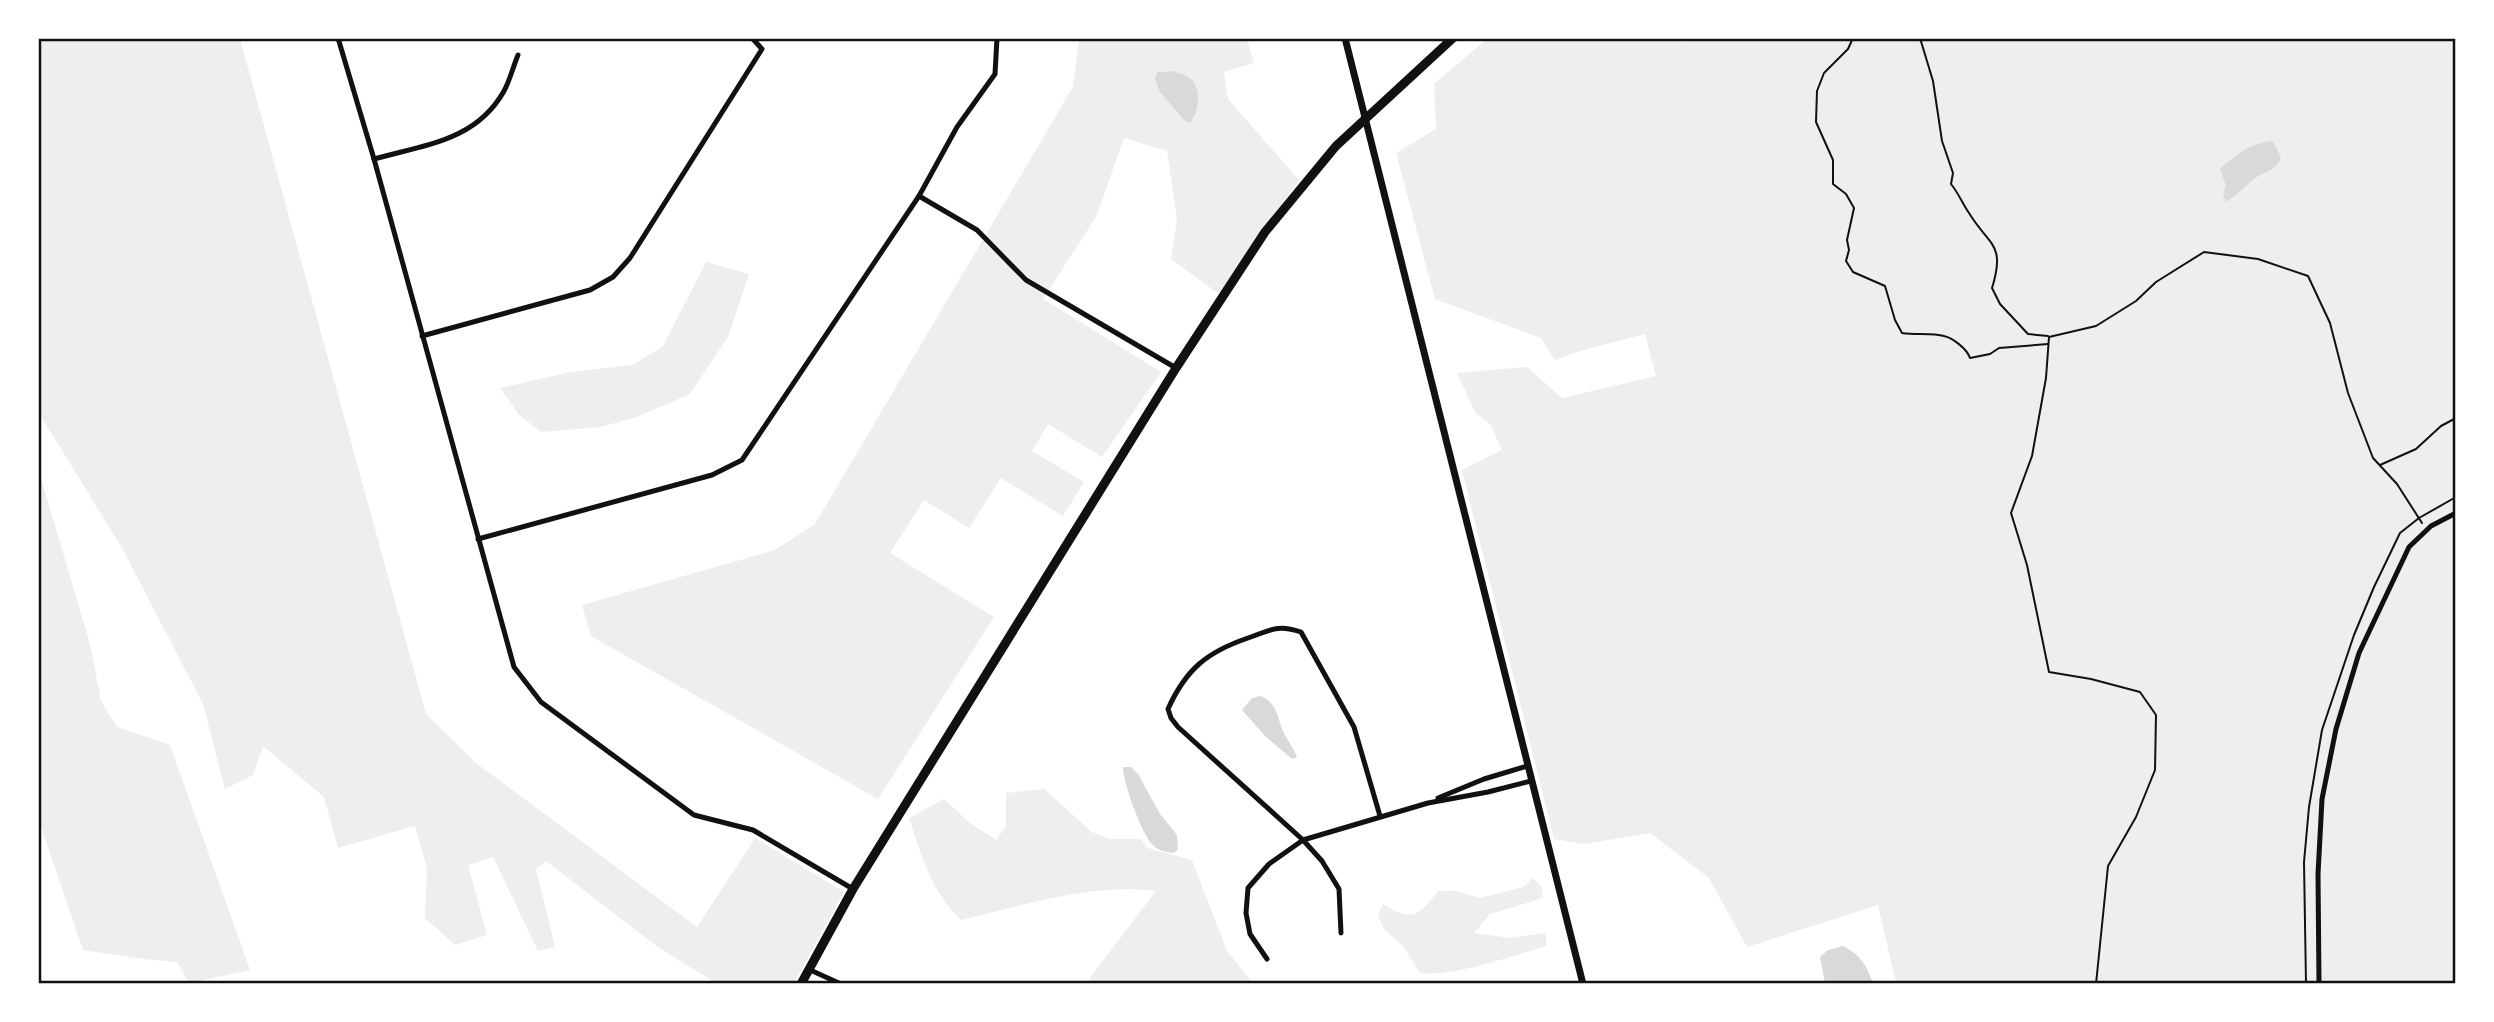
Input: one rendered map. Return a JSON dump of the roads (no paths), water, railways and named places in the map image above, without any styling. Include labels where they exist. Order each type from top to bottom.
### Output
[{"type":"main road","points":[[801,984],[853,889],[1176,368],[1265,232],[1336,146],[1454,38]]},
{"type":"street","points":[[338,38],[514,667],[541,702],[694,815],[753,830],[853,889]]},
{"type":"street","points":[[422,336],[590,290],[613,277],[630,258],[762,48],[752,38]]},
{"type":"street","points":[[478,539],[712,475],[742,460],[919,196],[957,127],[995,74],[998,38]]},
{"type":"street","points":[[1345,38],[1583,984]]},
{"type":"street","points":[[374,159],[457,136],[484,118],[504,90],[518,55]]},
{"type":"street","points":[[919,196],[977,230],[1026,280],[1176,368]]},
{"type":"street","points":[[2319,984],[2318,874],[2322,799],[2336,729],[2359,653],[2409,547],[2427,530],[2455,513]]},
{"type":"street","points":[[1341,933],[1339,889],[1322,861],[1303,840],[1178,727],[1168,709],[1177,688],[1194,667],[1226,646],[1279,627],[1301,632],[1354,727],[1380,816]]},
{"type":"street","points":[[1428,803],[1484,779],[1527,766]]},
{"type":"street","points":[[1267,959],[1250,934],[1245,913],[1248,888],[1269,864],[1303,840],[1428,803],[1531,781]]},
{"type":"street","points":[[808,969],[841,984]]}]
